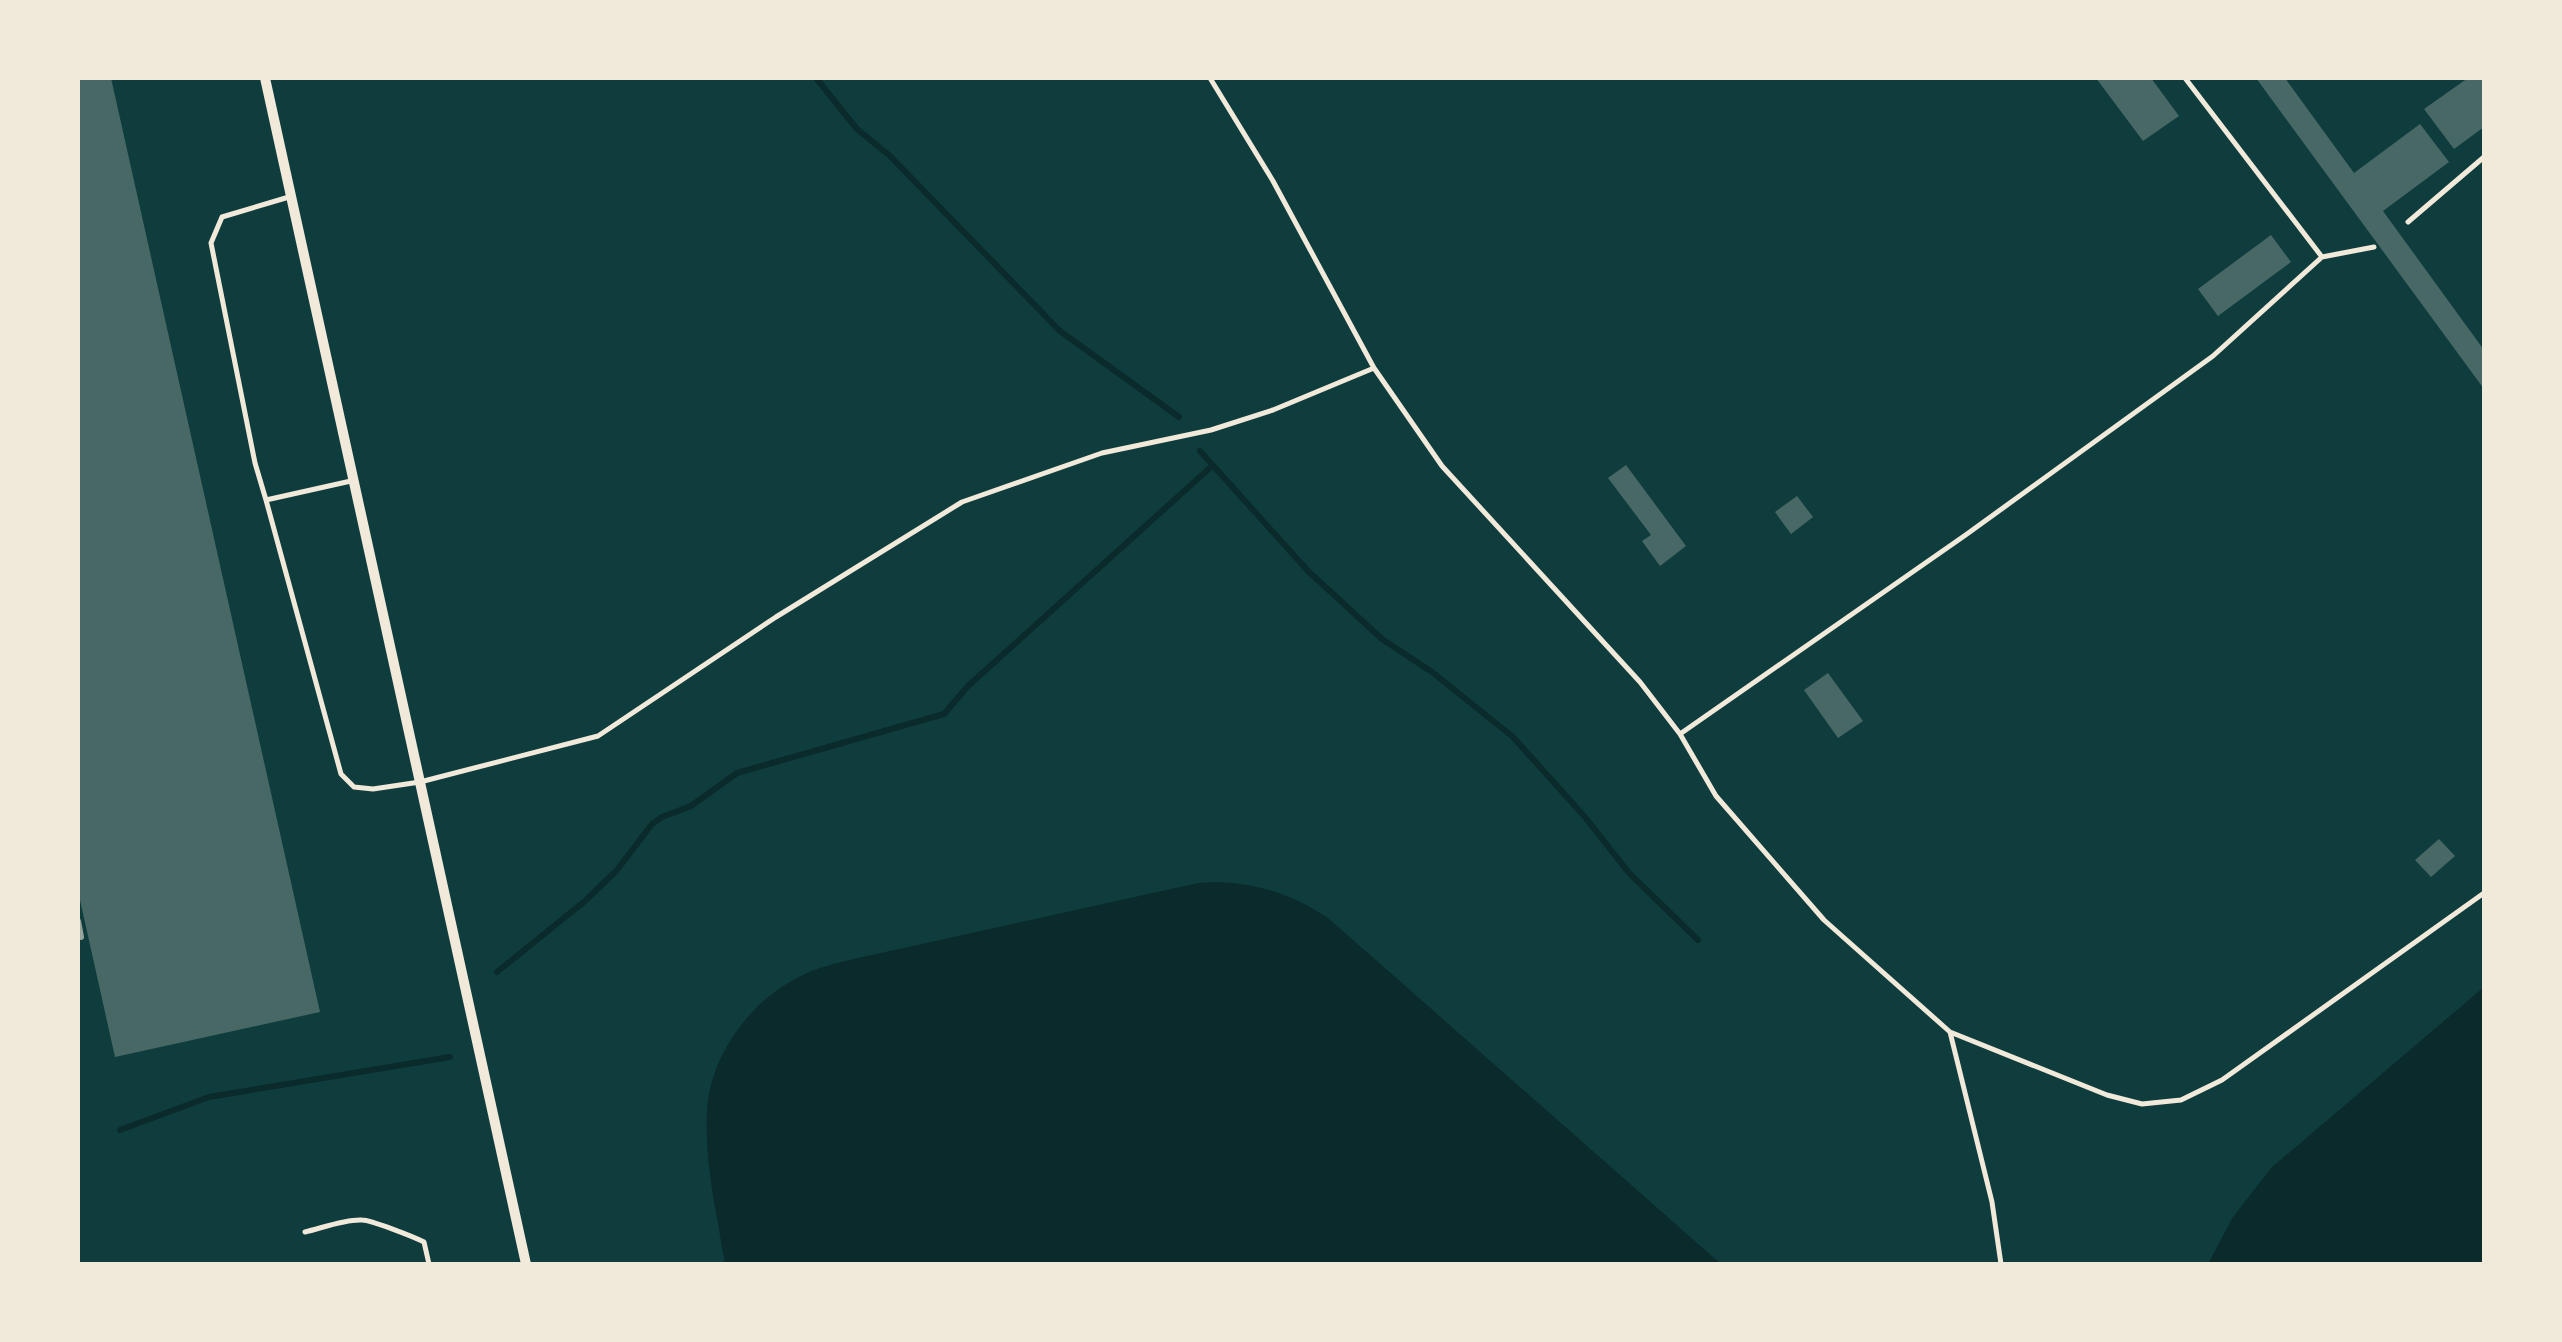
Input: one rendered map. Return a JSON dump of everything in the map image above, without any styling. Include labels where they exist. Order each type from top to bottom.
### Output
[{"type":"street","points":[[264,78],[526,1264]]},
{"type":"lane","points":[[1210,78],[1273,181],[1374,368],[1442,466],[1640,682],[1680,734],[1716,796],[1824,920],[1950,1032],[2107,1095],[2142,1104],[2180,1100],[2222,1080],[2484,893]]},
{"type":"lane","points":[[2185,78],[2322,257]]},
{"type":"lane","points":[[2408,222],[2484,157]]},
{"type":"lane","points":[[292,196],[222,217],[211,244],[254,463],[341,774],[354,787],[420,782],[598,736],[776,617],[962,502],[1102,454],[1211,430],[1274,410],[1374,368]]},
{"type":"lane","points":[[1680,734],[2213,356],[2322,257],[2374,247]]},
{"type":"lane","points":[[266,500],[355,480]]},
{"type":"lane","points":[[1950,1032],[1992,1202],[2001,1264]]},
{"type":"lane","points":[[305,1232],[364,1219],[424,1242],[429,1264]]},
{"type":"water","points":[[1217,882],[1275,892],[1328,918],[1721,1264],[725,1264],[707,1149],[710,1090],[736,1032],[764,1000],[799,977],[835,964],[1198,883]]},
{"type":"water","points":[[2484,987],[2484,1264],[2208,1264],[2233,1217],[2271,1168]]},
{"type":"building","points":[[78,78],[111,78],[320,1012],[115,1057],[78,891]]},
{"type":"building","points":[[2096,78],[2151,78],[2179,116],[2143,141]]},
{"type":"building","points":[[2256,78],[2285,78],[2354,173],[2420,124],[2449,162],[2383,211],[2484,350],[2484,389]]},
{"type":"building","points":[[2468,78],[2484,78],[2484,127],[2454,149],[2424,109]]},
{"type":"building","points":[[2271,235],[2291,262],[2218,316],[2198,289]]},
{"type":"building","points":[[1626,465],[1686,546],[1660,566],[1642,541],[1651,535],[1608,478]]},
{"type":"building","points":[[1797,496],[1813,517],[1791,534],[1775,512]]},
{"type":"building","points":[[1828,673],[1863,721],[1838,738],[1804,690]]},
{"type":"building","points":[[2439,839],[2455,856],[2431,877],[2415,860]]},
{"type":"waterway","points":[[816,78],[857,129],[890,156],[1060,331],[1179,417]]},
{"type":"waterway","points":[[1200,451],[1308,571],[1382,639],[1432,672],[1513,737],[1629,873],[1698,940]]},
{"type":"waterway","points":[[497,972],[585,901],[617,870],[652,824],[691,806],[737,773],[944,714],[968,686],[1212,466]]},
{"type":"waterway","points":[[120,1130],[209,1097],[450,1057]]},
{"type":"railway","points":[[78,921],[81,937]]}]
